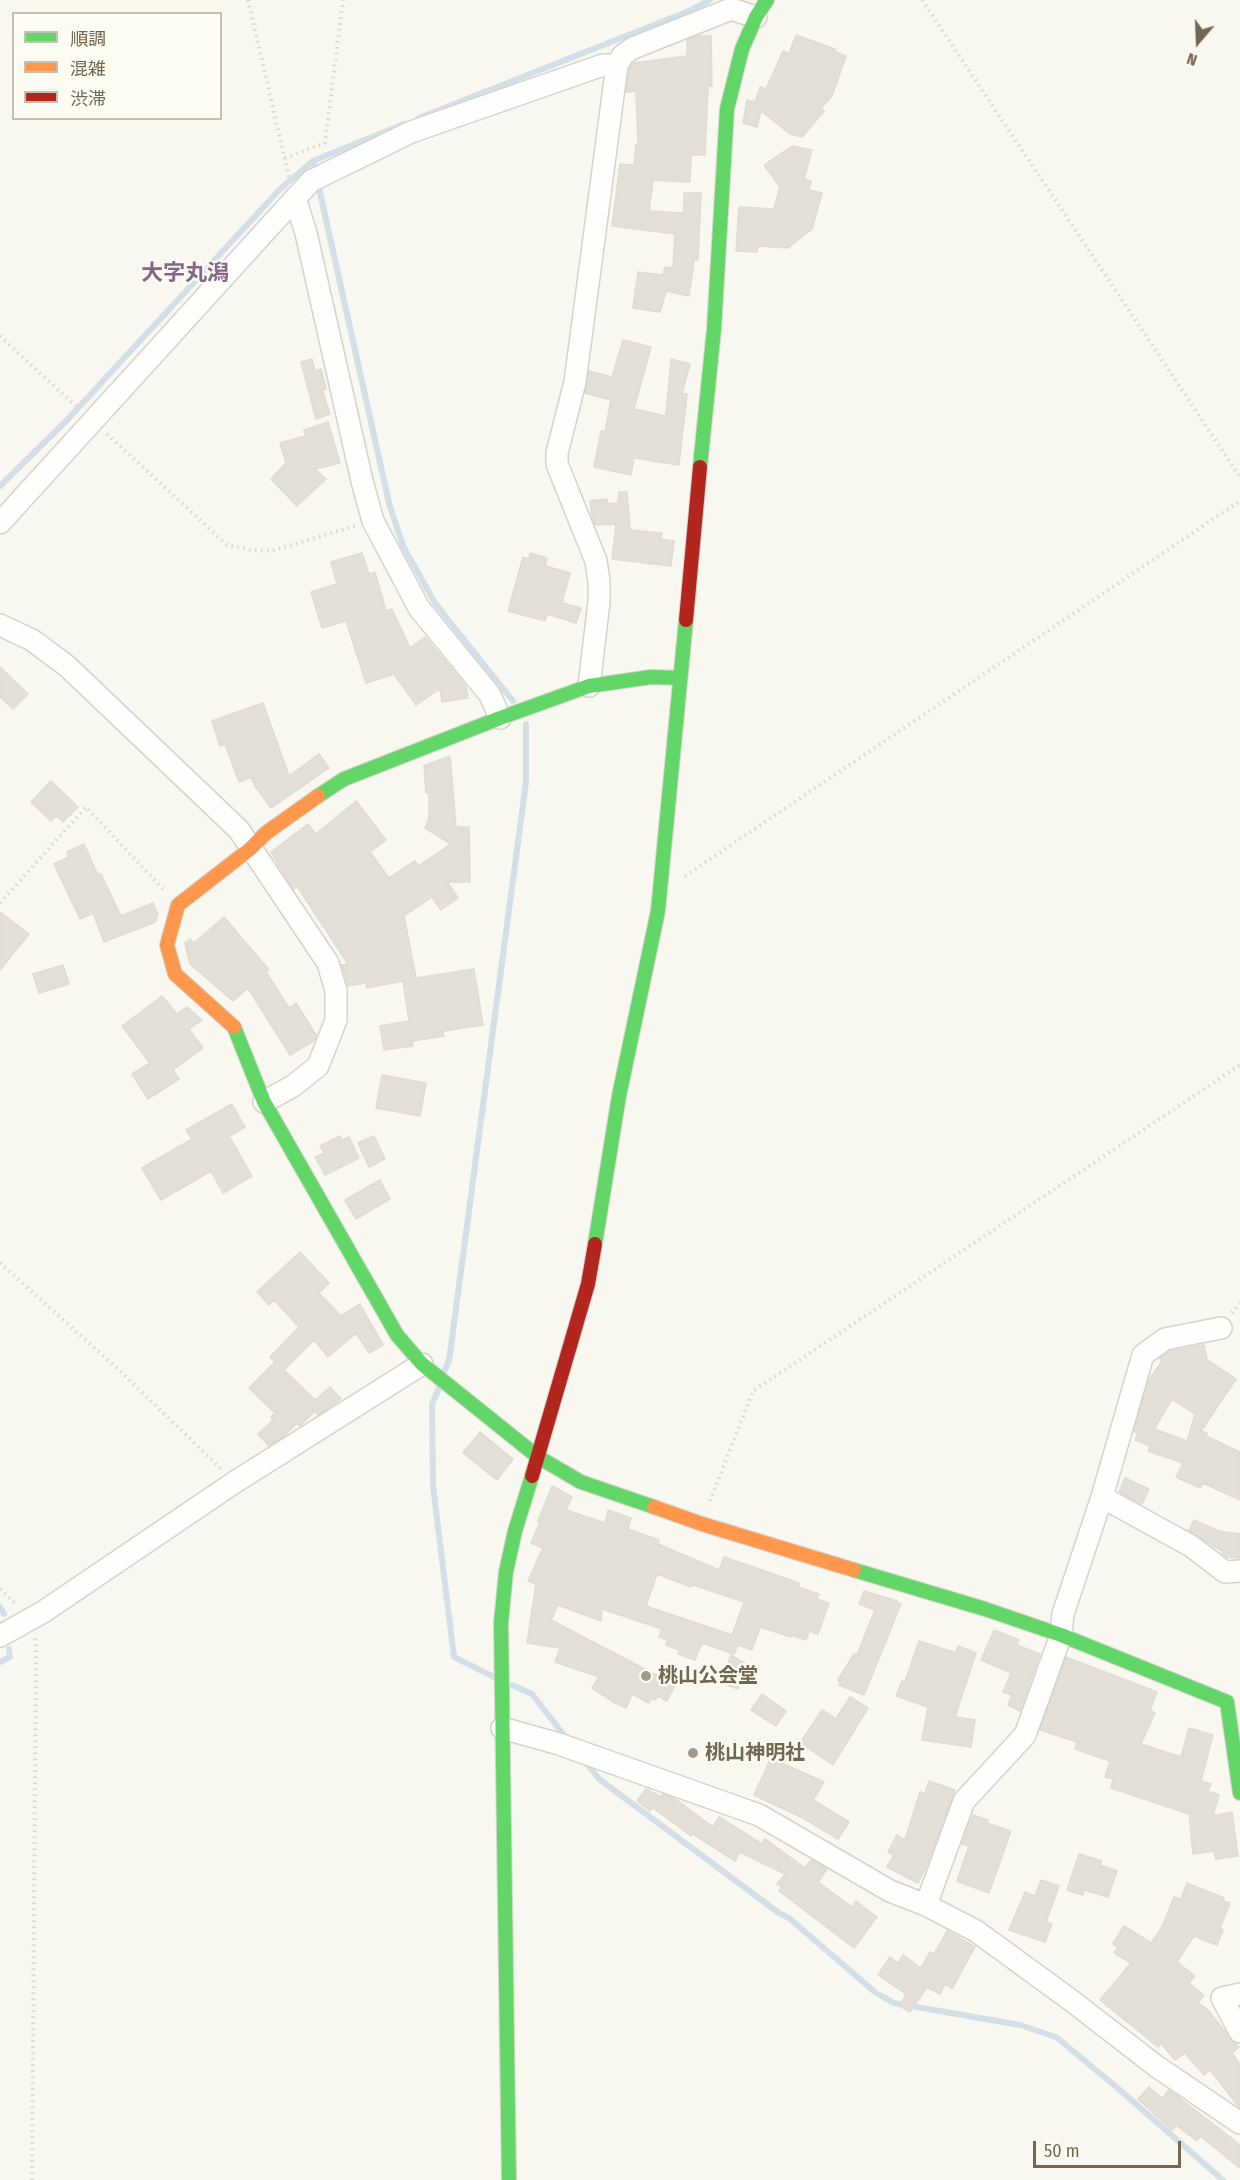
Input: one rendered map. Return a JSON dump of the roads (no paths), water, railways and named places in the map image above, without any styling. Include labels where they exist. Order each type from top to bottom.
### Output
[{"type":"street","points":[[509,2180],[501,1623],[506,1572],[514,1531],[588,1284],[619,1096],[658,911],[714,328],[728,109],[735,72],[762,9],[731,9],[633,48],[623,55],[617,64],[575,382],[557,453],[557,464],[596,561],[599,580],[600,602],[589,686]]},
{"type":"street","points":[[0,524],[311,181],[411,132],[603,65],[617,64]]},
{"type":"street","points":[[295,198],[306,233],[362,481],[373,520],[418,608],[490,695],[500,718]]},
{"type":"street","points":[[0,625],[32,640],[67,666],[239,830],[328,963],[336,991],[336,1020],[318,1065],[293,1086],[264,1102]]},
{"type":"street","points":[[680,678],[651,677],[589,686],[344,779],[266,833],[250,849],[178,905],[167,945],[176,974],[232,1024],[264,1102],[397,1335],[422,1364],[538,1457],[582,1482],[702,1524],[985,1609],[1061,1635],[1234,1703],[1240,1793]]},
{"type":"street","points":[[926,1905],[964,1801],[1025,1735],[1061,1635],[1063,1614],[1102,1497],[1143,1355],[1165,1339],[1221,1328]]},
{"type":"street","points":[[0,1636],[30,1621],[235,1482],[422,1364]]},
{"type":"street","points":[[1102,1497],[1191,1546],[1225,1572],[1240,1571]]},
{"type":"street","points":[[502,1728],[559,1744],[759,1815],[890,1891],[926,1905],[976,1931],[1156,2066],[1240,2123]]},
{"type":"street","points":[[1240,1994],[1221,1998],[1240,2032]]},
{"type":"waterway","points":[[419,118],[689,11],[710,0]]},
{"type":"waterway","points":[[0,486],[67,420],[281,188],[313,161],[404,124]]},
{"type":"waterway","points":[[313,161],[389,503],[403,546],[435,603],[513,701]]},
{"type":"waterway","points":[[444,1372],[449,1361],[526,782],[526,724]]},
{"type":"waterway","points":[[439,1388],[432,1404],[433,1486],[454,1657],[494,1677]]},
{"type":"waterway","points":[[0,1607],[4,1614]]},
{"type":"waterway","points":[[0,1662],[10,1657],[9,1649]]},
{"type":"waterway","points":[[512,1685],[532,1694],[567,1739]]},
{"type":"waterway","points":[[583,1759],[599,1779],[779,1913],[789,1918],[876,1993],[894,2003],[1020,2025],[1056,2037],[1223,2180]]},
{"type":"place","name":"桃山公会堂","points":[[646,1676]]},
{"type":"place","name":"桃山神明社","points":[[693,1753]]},
{"type":"district","name":"大字丸潟","points":[[185,274]]}]
